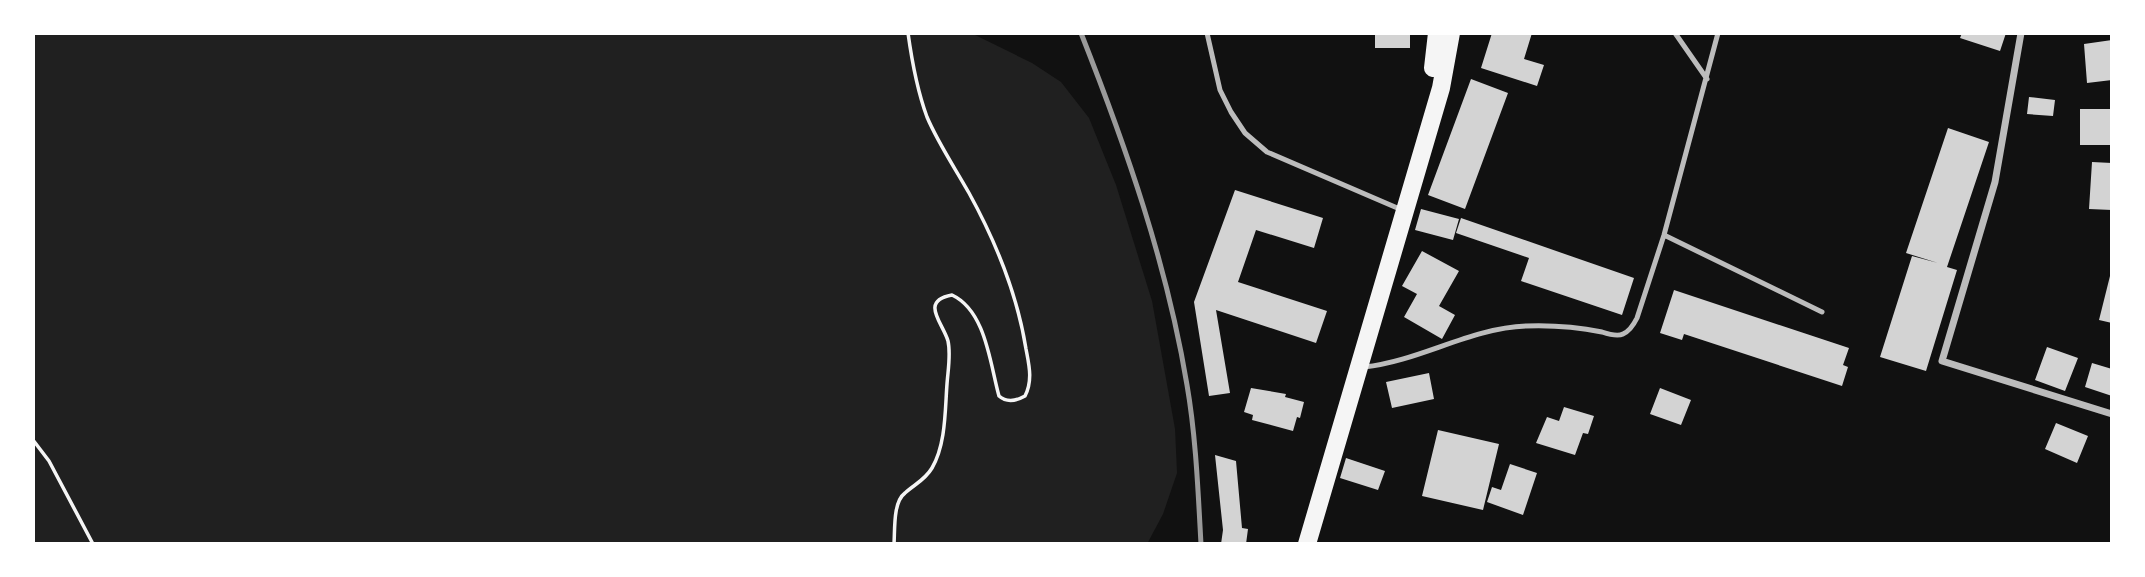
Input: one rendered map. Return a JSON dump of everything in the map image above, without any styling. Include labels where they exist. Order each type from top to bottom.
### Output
[{"type":"main road","points":[[1424,141],[1437,33]]},
{"type":"main road","points":[[1307,544],[1441,88],[1451,33]]},
{"type":"street","points":[[2021,33],[1995,182],[1942,361],[2112,415]]},
{"type":"lane","points":[[1208,33],[1220,90],[1245,133],[1268,152],[1404,210]]},
{"type":"lane","points":[[1675,33],[1707,79]]},
{"type":"lane","points":[[1357,367],[1384,365],[1488,331],[1517,326],[1546,325],[1623,334],[1632,327],[1664,235],[1718,33]]},
{"type":"lane","points":[[1664,235],[1822,313]]},
{"type":"path","points":[[894,544],[898,500],[924,478],[932,467],[941,440],[949,357],[948,342],[934,312],[937,302],[952,295],[967,306],[981,331],[999,396],[1004,400],[1013,401],[1025,396],[1030,375],[1013,289],[991,237],[928,120],[916,86],[908,33]]},
{"type":"path","points":[[33,440],[49,461],[93,544]]},
{"type":"shaded area","points":[[33,33],[971,33],[1032,63],[1061,82],[1089,118],[1116,185],[1152,301],[1175,429],[1177,473],[1163,514],[1147,544],[33,544]]},
{"type":"building","points":[[1375,33],[1410,33],[1410,48],[1375,48]]},
{"type":"building","points":[[1492,33],[1532,33],[1524,59],[1544,65],[1537,86],[1481,68]]},
{"type":"building","points":[[1962,33],[2006,33],[2000,51],[1960,38]]},
{"type":"building","points":[[2112,40],[2112,80],[2087,83],[2084,44]]},
{"type":"building","points":[[1471,79],[1508,93],[1465,209],[1428,195]]},
{"type":"building","points":[[2029,97],[2055,100],[2053,116],[2027,114]]},
{"type":"building","points":[[2080,109],[2112,109],[2112,145],[2080,145]]},
{"type":"building","points":[[1948,128],[1989,142],[1947,267],[1957,270],[1926,371],[1880,357],[1912,256],[1938,263],[1906,253]]},
{"type":"building","points":[[2092,162],[2112,163],[2112,210],[2089,209]]},
{"type":"building","points":[[1235,190],[1323,218],[1314,248],[1256,230],[1238,282],[1327,311],[1316,343],[1216,310],[1230,393],[1209,396],[1194,302]]},
{"type":"building","points":[[1421,209],[1459,219],[1453,240],[1415,230]]},
{"type":"building","points":[[1461,218],[1634,278],[1622,315],[1521,281],[1529,258],[1456,233]]},
{"type":"building","points":[[1422,251],[1459,271],[1439,306],[1455,315],[1442,339],[1404,317],[1417,294],[1402,286]]},
{"type":"building","points":[[2112,272],[2112,323],[2099,320]]},
{"type":"building","points":[[1674,290],[1849,348],[1843,365],[1848,367],[1842,386],[1684,334],[1682,340],[1660,333]]},
{"type":"building","points":[[2047,347],[2078,358],[2065,391],[2035,380]]},
{"type":"building","points":[[2092,363],[2112,369],[2112,396],[2085,387]]},
{"type":"building","points":[[1429,373],[1434,399],[1392,408],[1386,382]]},
{"type":"building","points":[[1251,388],[1286,394],[1285,397],[1304,402],[1293,431],[1252,420],[1253,415],[1244,412]]},
{"type":"building","points":[[1660,388],[1691,400],[1681,425],[1650,414]]},
{"type":"building","points":[[1564,407],[1594,416],[1588,434],[1583,433],[1575,455],[1536,443],[1547,417],[1559,421]]},
{"type":"building","points":[[2056,423],[2088,436],[2077,463],[2045,449]]},
{"type":"building","points":[[1438,430],[1499,444],[1483,510],[1422,496]]},
{"type":"building","points":[[1215,455],[1236,461],[1242,528],[1248,529],[1246,544],[1221,544],[1223,530]]},
{"type":"building","points":[[1346,458],[1385,471],[1378,490],[1340,478]]},
{"type":"building","points":[[1510,464],[1537,473],[1523,515],[1487,502],[1492,487],[1501,490]]},
{"type":"railway","points":[[1081,33],[1143,206],[1179,340],[1190,405],[1201,544]]}]
